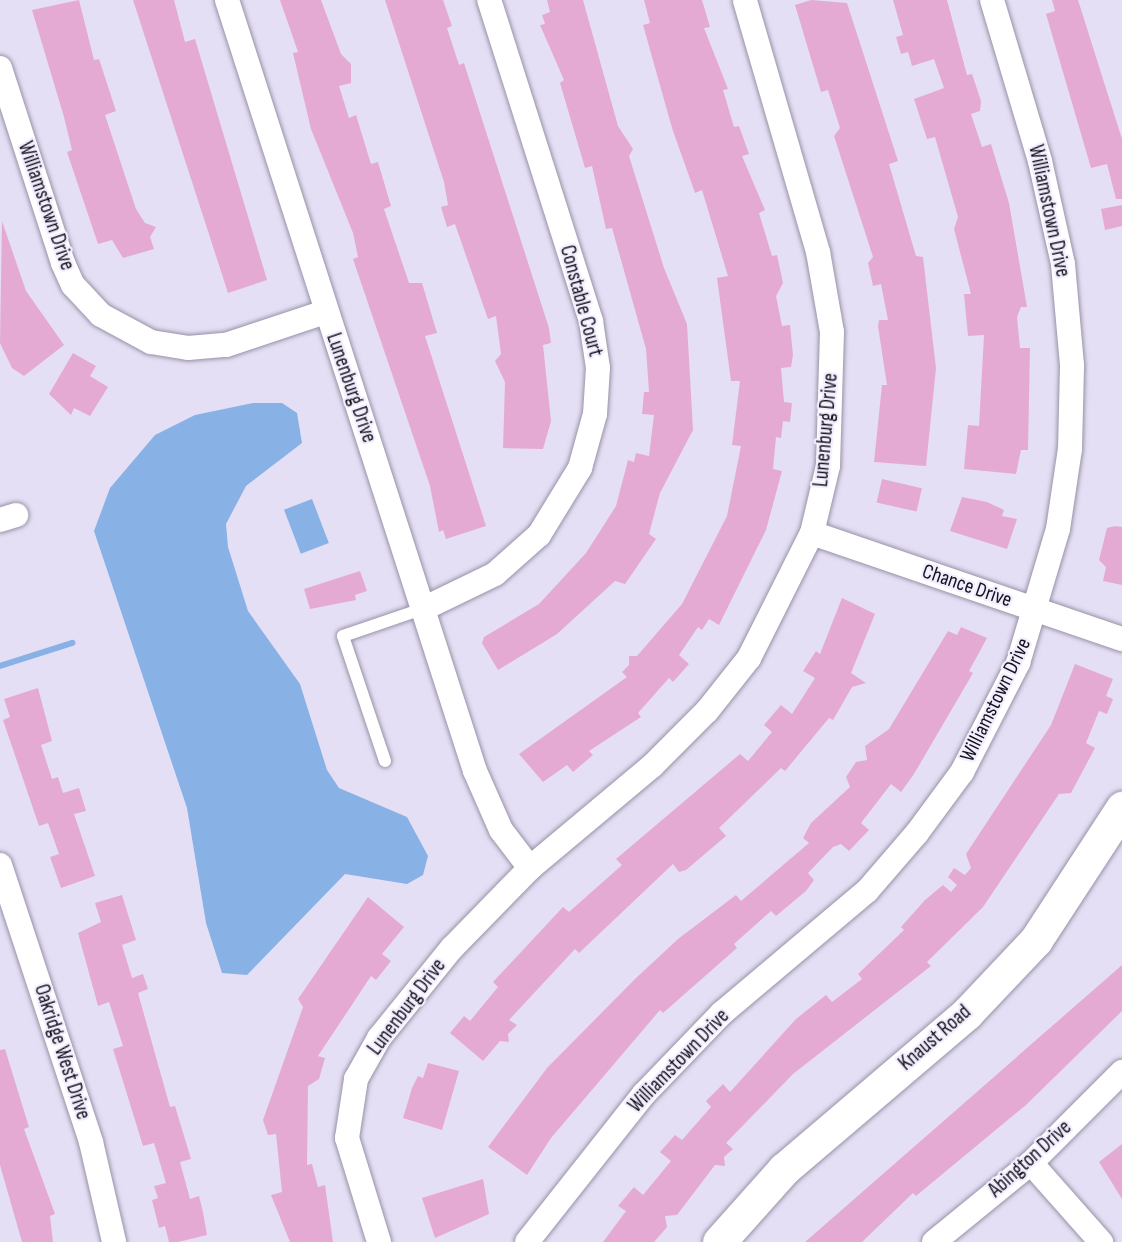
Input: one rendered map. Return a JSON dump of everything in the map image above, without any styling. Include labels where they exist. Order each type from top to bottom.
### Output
[{"type":"main road","name":"Knaust Road","points":[[719,1242],[784,1168],[966,1013],[1036,940],[1122,808]]},
{"type":"street","name":"Lunenburg Drive","points":[[227,0],[325,312],[491,812],[530,868]]},
{"type":"street","name":"Constable Court","points":[[425,608],[495,574],[539,535],[569,493],[595,414],[598,368],[591,321],[489,0]]},
{"type":"street","name":"Lunenburg Drive","points":[[379,1242],[347,1138],[356,1079],[379,1038],[452,948],[530,868],[652,766],[707,711],[748,658],[812,533],[828,466],[832,332],[818,252],[745,0]]},
{"type":"street","name":"Williamstown Drive","points":[[527,1242],[644,1094],[722,1013],[867,891],[917,833],[962,772],[992,716],[1037,609],[1070,449],[1069,315],[1040,161],[992,0]]},
{"type":"street","name":"Williamstown Drive","points":[[0,68],[63,263],[73,285],[101,315],[151,342],[188,348],[226,345],[325,312]]},
{"type":"street","name":"Chance Drive","points":[[812,533],[1122,639]]},
{"type":"street","name":"Oakridge West Drive","points":[[0,865],[91,1142],[114,1242]]},
{"type":"street","name":"Abington Drive","points":[[934,1242],[1031,1163],[1122,1072]]},
{"type":"street","points":[[1031,1163],[1101,1242]]},
{"type":"lane","points":[[385,761],[343,636],[425,608]]},
{"type":"water","points":[[253,403],[282,403],[297,413],[302,443],[246,486],[226,524],[228,547],[248,611],[300,684],[327,770],[339,788],[407,817],[428,856],[423,875],[407,884],[345,874],[247,975],[222,973],[206,923],[187,808],[94,531],[110,488],[155,435],[195,415]]},
{"type":"water","points":[[312,499],[329,543],[301,554],[284,510]]},
{"type":"building","points":[[79,0],[94,60],[99,59],[116,111],[105,115],[136,209],[145,223],[156,227],[150,237],[154,249],[123,258],[112,240],[98,244],[67,152],[72,150],[64,117],[32,10]]},
{"type":"building","points":[[133,0],[174,0],[185,42],[195,39],[267,280],[228,293]]},
{"type":"building","points":[[280,0],[321,0],[341,54],[351,64],[351,83],[339,86],[349,118],[356,115],[371,164],[378,162],[391,206],[384,209],[409,283],[422,283],[437,333],[425,336],[486,526],[446,539],[443,530],[439,532],[430,486],[353,259],[358,257],[353,233],[311,129],[293,53],[298,52]]},
{"type":"building","points":[[385,0],[443,0],[452,26],[447,28],[459,65],[464,63],[549,328],[551,343],[543,345],[551,421],[543,449],[503,448],[505,382],[495,361],[501,354],[496,316],[488,319],[455,224],[447,227],[441,207],[448,205],[444,182]]},
{"type":"building","points":[[547,0],[583,0],[618,126],[633,149],[629,156],[664,268],[687,324],[693,430],[660,493],[649,534],[656,539],[625,584],[615,581],[557,634],[498,670],[482,643],[484,637],[539,604],[586,553],[616,506],[628,460],[634,462],[636,453],[649,456],[654,415],[642,414],[644,392],[649,392],[646,349],[612,228],[606,229],[592,166],[585,168],[560,83],[564,80],[540,25],[545,24],[542,15],[550,12]]},
{"type":"building","points":[[644,0],[702,0],[710,27],[704,28],[728,89],[723,90],[734,127],[739,126],[749,154],[742,156],[765,210],[759,213],[772,256],[777,255],[783,283],[776,296],[782,326],[790,325],[793,355],[791,367],[781,368],[784,402],[792,403],[790,422],[783,421],[781,438],[776,437],[773,469],[782,471],[766,530],[719,625],[709,619],[702,630],[698,627],[679,655],[689,664],[673,682],[669,678],[638,713],[641,717],[589,751],[593,755],[573,772],[567,765],[543,782],[519,754],[627,677],[622,672],[629,665],[629,656],[637,656],[682,604],[727,516],[741,446],[732,445],[740,381],[731,381],[717,278],[728,276],[702,190],[695,193],[672,128],[643,25],[650,23]]},
{"type":"building","points":[[811,0],[847,3],[898,161],[889,164],[916,256],[923,257],[936,368],[926,466],[874,462],[882,385],[887,385],[878,326],[879,320],[888,320],[881,284],[873,286],[868,263],[873,257],[834,136],[840,128],[828,90],[821,92],[795,5]]},
{"type":"building","points":[[893,0],[947,0],[967,75],[972,74],[981,101],[980,111],[971,114],[982,147],[991,144],[1009,203],[1027,307],[1021,307],[1017,317],[1020,348],[1030,348],[1028,450],[1021,450],[1016,474],[964,469],[968,425],[979,426],[984,335],[968,336],[964,294],[971,294],[954,229],[958,217],[935,137],[927,139],[914,99],[944,88],[934,59],[912,66],[908,52],[901,54],[896,37],[903,35]]},
{"type":"building","points":[[1052,0],[1078,0],[1122,139],[1122,199],[1116,199],[1107,164],[1091,168],[1046,14],[1055,11]]},
{"type":"building","points":[[1122,205],[1122,226],[1105,230],[1101,209]]},
{"type":"building","points":[[2,221],[26,291],[64,345],[24,376],[12,368],[0,343]]},
{"type":"building","points":[[73,353],[96,366],[90,376],[108,387],[90,416],[74,408],[71,415],[49,394]]},
{"type":"building","points":[[882,479],[922,488],[917,512],[877,502]]},
{"type":"building","points":[[962,497],[987,502],[1004,510],[1002,516],[1017,519],[1007,549],[950,531]]},
{"type":"building","points":[[1122,527],[1122,585],[1103,581],[1106,567],[1099,560],[1107,528]]},
{"type":"building","points":[[360,571],[367,591],[355,595],[356,600],[310,609],[304,589]]},
{"type":"building","points":[[842,598],[875,614],[851,673],[866,683],[852,687],[833,720],[829,718],[785,771],[781,768],[719,828],[726,836],[686,870],[679,872],[673,864],[579,953],[575,949],[509,1020],[517,1025],[508,1034],[509,1042],[500,1041],[483,1061],[450,1033],[464,1016],[470,1021],[498,987],[493,982],[563,907],[569,912],[622,865],[616,859],[740,754],[748,761],[772,732],[764,725],[781,705],[792,714],[815,678],[803,671],[816,651],[820,654]]},
{"type":"building","points":[[961,627],[987,638],[969,671],[973,673],[914,774],[901,792],[891,784],[861,823],[869,830],[849,851],[841,844],[833,847],[808,873],[814,880],[806,891],[776,916],[771,911],[734,944],[737,948],[663,1013],[660,1010],[551,1138],[527,1175],[488,1147],[547,1068],[635,979],[678,939],[736,895],[741,901],[809,843],[803,838],[811,823],[850,787],[846,777],[856,762],[867,760],[865,746],[889,729],[948,631],[957,635]]},
{"type":"building","points":[[1075,664],[1113,679],[1106,696],[1113,699],[1107,714],[1099,711],[1086,743],[1095,748],[1071,793],[1059,794],[983,907],[927,962],[931,966],[793,1074],[726,1143],[733,1149],[724,1157],[725,1166],[715,1165],[677,1215],[665,1216],[667,1227],[654,1242],[603,1242],[626,1211],[618,1206],[634,1187],[643,1195],[671,1161],[660,1152],[675,1135],[682,1140],[711,1107],[706,1101],[723,1084],[730,1092],[796,1019],[826,995],[832,1002],[862,979],[858,974],[904,930],[901,927],[925,900],[943,885],[951,892],[957,885],[948,877],[954,868],[965,875],[971,868],[966,854],[1051,725]]},
{"type":"building","points":[[38,688],[52,741],[41,745],[52,779],[58,777],[63,793],[79,788],[86,811],[74,814],[95,876],[61,888],[50,857],[59,854],[48,823],[39,826],[3,720],[10,717],[4,699]]},
{"type":"building","points":[[122,895],[136,940],[122,945],[132,978],[143,974],[148,989],[138,993],[170,1107],[175,1106],[191,1159],[180,1162],[190,1199],[199,1196],[207,1235],[178,1242],[169,1242],[165,1226],[159,1228],[152,1200],[158,1198],[154,1186],[166,1183],[154,1143],[143,1146],[113,1049],[123,1046],[109,1002],[98,1006],[78,933],[101,922],[95,903]]},
{"type":"building","points":[[368,897],[404,927],[382,954],[391,961],[376,980],[371,976],[318,1056],[325,1058],[319,1079],[308,1086],[307,1165],[312,1164],[318,1187],[325,1185],[333,1242],[290,1242],[271,1195],[282,1192],[276,1134],[268,1135],[263,1120],[303,1007],[298,999]]},
{"type":"building","points":[[1122,965],[1122,1011],[1026,1105],[916,1196],[913,1193],[862,1242],[805,1242]]},
{"type":"building","points":[[5,1049],[29,1127],[24,1129],[55,1214],[50,1216],[53,1242],[22,1242],[0,1165],[0,1050]]},
{"type":"building","points":[[428,1063],[459,1071],[442,1130],[403,1118],[412,1088],[418,1076],[423,1078]]},
{"type":"building","points":[[1122,1144],[1122,1199],[1099,1162]]},
{"type":"building","points":[[483,1179],[489,1214],[435,1238],[422,1198]]},
{"type":"waterway","points":[[0,666],[72,643]]}]
